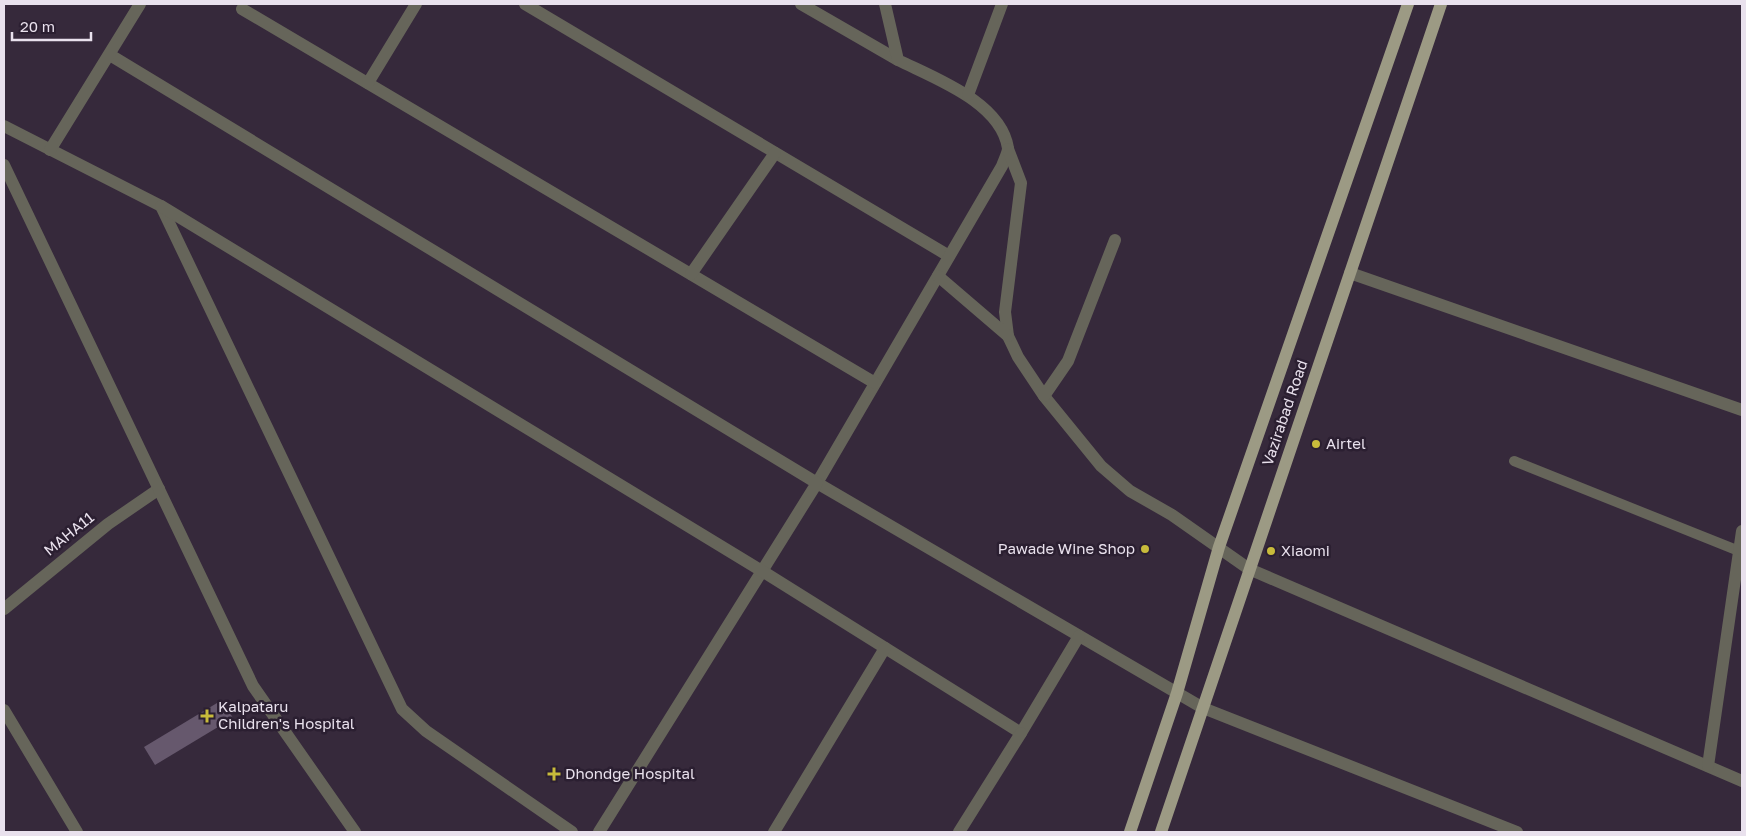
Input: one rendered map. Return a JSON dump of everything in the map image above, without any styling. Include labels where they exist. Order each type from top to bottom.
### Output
[{"type":"main road","name":"Vazirabad Road","points":[[1130,832],[1177,693],[1220,547],[1408,4]]},
{"type":"main road","name":"Vazirabad Road","points":[[1161,832],[1441,4]]},
{"type":"street","points":[[50,150],[140,4]]},
{"type":"street","points":[[368,83],[416,4]]},
{"type":"street","points":[[525,4],[949,256]]},
{"type":"street","points":[[801,4],[898,60],[968,95],[1001,126],[1021,184],[1005,312],[1008,336],[1018,357],[1044,396],[1101,466],[1130,491],[1172,515],[1249,569],[1742,781]]},
{"type":"street","points":[[884,4],[898,60]]},
{"type":"street","points":[[968,95],[1002,4]]},
{"type":"street","points":[[242,9],[875,383]]},
{"type":"street","points":[[110,55],[817,482],[1203,708],[1516,832]]},
{"type":"street","points":[[4,126],[161,206],[762,571],[1021,733]]},
{"type":"street","points":[[599,832],[817,482],[1002,166],[1008,149]]},
{"type":"street","points":[[692,274],[775,153]]},
{"type":"street","points":[[4,165],[253,686],[355,832]]},
{"type":"street","points":[[161,206],[402,709],[426,731],[572,832]]},
{"type":"street","points":[[1044,396],[1071,355],[1115,240]]},
{"type":"street","points":[[1350,273],[1742,410]]},
{"type":"street","points":[[938,276],[1008,336]]},
{"type":"street","name":"MAHA11","points":[[4,609],[108,524],[159,489]]},
{"type":"street","points":[[1708,766],[1742,531]]},
{"type":"street","points":[[960,832],[1079,636]]},
{"type":"street","points":[[774,832],[885,648]]},
{"type":"street","points":[[4,710],[77,832]]},
{"type":"lane","points":[[1514,461],[1739,551]]},
{"type":"building","points":[[222,700],[233,718],[155,765],[144,747]]},
{"type":"place","name":"Airtel","points":[[1316,444]]},
{"type":"place","name":"Pawade Wine Shop","points":[[1145,549]]},
{"type":"place","name":"Xiaomi","points":[[1271,551]]},
{"type":"place","name":"Kalpataru Children's Hospital","points":[[207,716]]},
{"type":"place","name":"Dhondge Hospital","points":[[554,774]]}]
